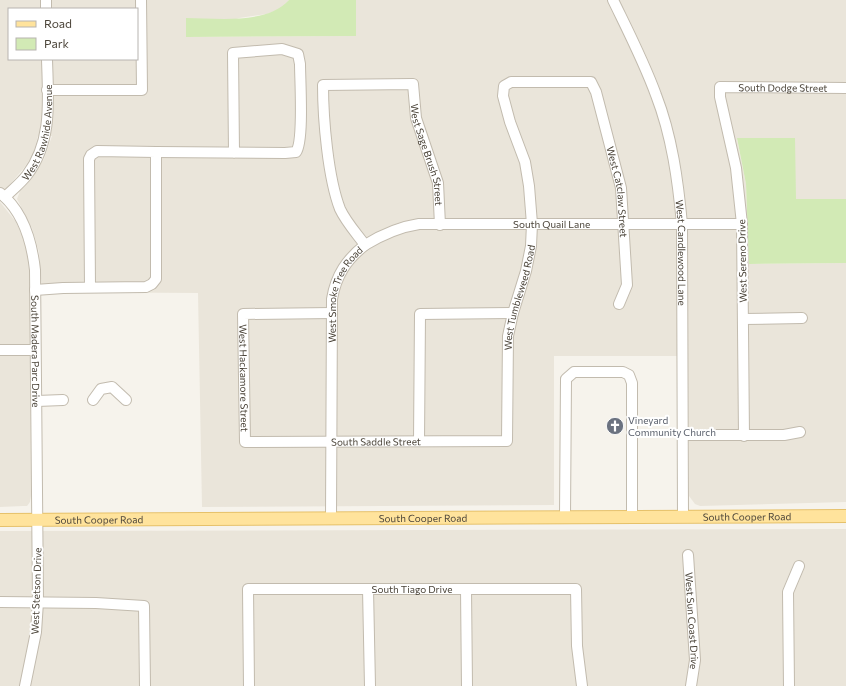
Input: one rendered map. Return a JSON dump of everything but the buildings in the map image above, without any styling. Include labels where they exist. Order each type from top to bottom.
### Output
[{"type":"main road","name":"South Cooper Road","points":[[0,520],[846,516]]},
{"type":"street","points":[[48,90],[142,90],[141,0]]},
{"type":"street","name":"West Candlewood Lane","points":[[613,0],[657,96],[672,153],[678,183],[682,224],[684,435],[683,517]]},
{"type":"street","points":[[90,287],[90,155],[97,151],[234,153],[296,152],[299,148],[300,64],[298,54],[292,51],[282,50],[233,53],[234,153]]},
{"type":"street","name":"West Rawhide Avenue","points":[[3,195],[26,177],[35,164],[42,147],[47,129],[47,60]]},
{"type":"street","name":"West Tumbleweed Road","points":[[507,441],[508,336],[513,313],[526,271],[531,246],[532,224],[529,186],[525,162],[510,122],[503,96],[504,86],[511,82],[591,82]]},
{"type":"street","name":"West Catclaw Street","points":[[591,82],[596,92],[622,188],[628,285],[619,304]]},
{"type":"street","name":"West Smoke Tree Road","points":[[331,518],[332,313],[334,285],[341,269],[354,253],[365,245],[346,219],[338,201],[327,140],[323,85],[413,84]]},
{"type":"street","name":"West Sage Brush Street","points":[[413,84],[416,118],[438,183],[440,225]]},
{"type":"street","name":"South Dodge Street","points":[[720,87],[846,88]]},
{"type":"street","name":"West Sereno Drive","points":[[720,87],[720,98],[736,168],[742,224],[744,436]]},
{"type":"street","points":[[35,290],[90,287],[146,287],[152,284],[156,279],[156,152]]},
{"type":"street","name":"South Madera Parc Drive","points":[[3,195],[20,218],[29,239],[35,270],[37,520]]},
{"type":"street","name":"South Quail Lane","points":[[365,245],[385,233],[403,226],[532,224],[742,224]]},
{"type":"street","name":"West Hackamore Street","points":[[245,442],[243,314],[332,313]]},
{"type":"street","points":[[419,441],[420,314],[513,313]]},
{"type":"street","points":[[743,319],[802,318]]},
{"type":"street","points":[[0,350],[35,350]]},
{"type":"street","points":[[565,517],[566,379],[574,372],[623,372],[629,375],[632,383],[632,516]]},
{"type":"street","points":[[93,400],[101,389],[112,387],[126,400]]},
{"type":"street","points":[[37,401],[62,400]]},
{"type":"street","points":[[684,435],[784,435],[800,432]]},
{"type":"street","name":"South Saddle Street","points":[[245,442],[507,441]]},
{"type":"street","name":"West Stetson Drive","points":[[25,686],[36,632],[38,602],[37,520]]},
{"type":"street","name":"West Sun Coast Drive","points":[[688,555],[695,660],[691,686]]},
{"type":"street","points":[[789,686],[788,592],[799,566]]},
{"type":"street","points":[[466,588],[468,686]]},
{"type":"street","name":"South Tiago Drive","points":[[249,686],[248,589],[576,588],[577,646],[582,686]]},
{"type":"street","points":[[368,589],[370,686]]},
{"type":"street","points":[[0,602],[96,603],[144,606],[145,686]]},
{"type":"shaded area","points":[[0,0],[289,0],[282,8],[267,14],[239,18],[186,37],[355,36],[356,0],[846,0],[846,199],[796,199],[737,139],[746,184],[749,264],[846,263],[846,502],[700,506],[695,504],[689,496],[688,356],[554,356],[554,505],[202,507],[198,293],[42,292],[39,252],[32,228],[17,199],[20,191],[28,183],[44,159],[52,136],[38,136],[33,154],[24,168],[0,196]]},
{"type":"shaded area","points":[[0,202],[16,222],[24,240],[28,257],[30,282],[31,496],[30,502],[27,506],[0,507]]},
{"type":"shaded area","points":[[846,529],[846,686],[0,686],[0,531]]},
{"type":"green space","points":[[289,0],[356,0],[356,36],[186,37],[186,18],[226,19],[255,17],[279,8]]},
{"type":"green space","points":[[737,138],[795,138],[796,199],[846,199],[846,263],[749,264],[746,184]]},
{"type":"place","name":"Vineyard Community Church","points":[[615,426]]}]
